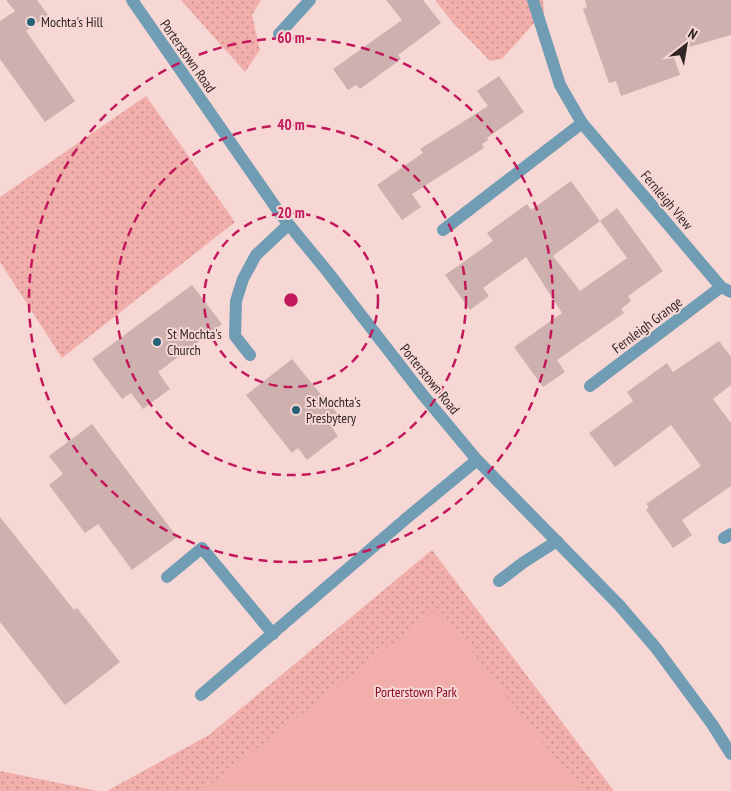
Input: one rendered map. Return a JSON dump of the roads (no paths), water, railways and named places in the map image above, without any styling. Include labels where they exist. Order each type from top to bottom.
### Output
[{"type":"street","name":"Porterstown Road","points":[[132,0],[285,220],[423,395],[478,460],[619,605],[656,648],[712,724],[731,754]]},
{"type":"street","points":[[279,34],[310,0]]},
{"type":"street","name":"Fernleigh View","points":[[533,0],[560,84],[582,124],[726,290]]},
{"type":"street","points":[[443,230],[582,124]]},
{"type":"street","points":[[250,355],[235,336],[236,301],[243,279],[256,255],[285,220]]},
{"type":"street","name":"Fernleigh Grange","points":[[590,386],[726,290]]},
{"type":"street","points":[[201,695],[478,460]]},
{"type":"street","points":[[499,581],[557,541]]},
{"type":"street","points":[[167,577],[202,548],[273,634]]},
{"type":"place","name":"Mochta's Hill","points":[[31,22]]},
{"type":"place","name":"St Mochta's Church","points":[[157,342]]},
{"type":"place","name":"St Mochta's Presbytery","points":[[296,410]]},
{"type":"park label","name":"Porterstown Park","points":[[416,692]]}]
